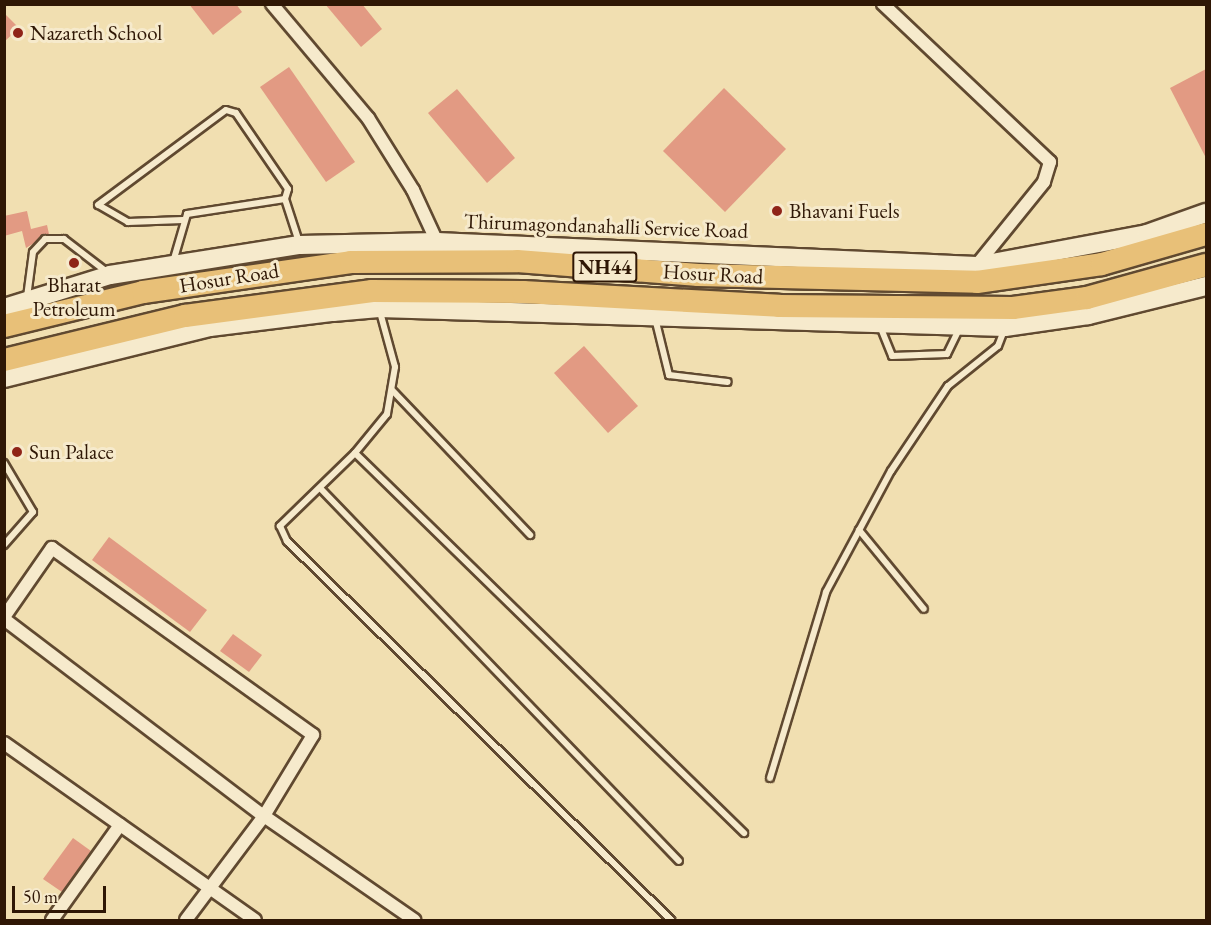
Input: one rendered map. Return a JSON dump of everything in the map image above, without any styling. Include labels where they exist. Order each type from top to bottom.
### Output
[{"type":"highway","name":"Hosur Road","points":[[4,326],[143,292],[351,262],[517,261],[698,275],[977,282],[1102,264],[1206,234]]},
{"type":"highway","name":"Hosur Road","points":[[4,360],[139,326],[326,295],[426,289],[779,306],[1013,308],[1087,298],[1206,265]]},
{"type":"street","points":[[272,4],[368,118],[437,242]]},
{"type":"street","points":[[883,4],[1050,162],[1044,182],[976,266]]},
{"type":"street","name":"Thirumagondanahalli Service Road","points":[[4,308],[110,274],[300,245],[437,242],[976,266],[1147,234],[1206,213]]},
{"type":"street","points":[[4,378],[210,327],[379,308],[880,326],[1005,327],[1088,315],[1206,286]]},
{"type":"street","points":[[186,921],[264,816],[313,735],[52,548],[4,618],[264,816],[414,921]]},
{"type":"street","points":[[4,743],[255,921]]},
{"type":"street","points":[[52,921],[120,825]]},
{"type":"lane","points":[[183,219],[128,222],[98,204],[226,110],[236,112],[288,189],[285,199],[300,245]]},
{"type":"lane","points":[[172,265],[183,219],[188,214],[285,199]]},
{"type":"lane","points":[[27,301],[33,252],[45,239],[64,239],[110,274]]},
{"type":"lane","points":[[379,308],[395,367],[393,391],[387,414],[321,489],[280,526],[287,541],[671,921]]},
{"type":"lane","points":[[655,317],[669,375],[728,382]]},
{"type":"lane","points":[[880,326],[892,356],[947,354],[960,326]]},
{"type":"lane","points":[[770,778],[826,592],[891,471],[948,386],[998,346],[1005,327]]},
{"type":"lane","points":[[393,391],[530,535]]},
{"type":"lane","points":[[355,453],[744,833]]},
{"type":"lane","points":[[4,463],[33,512],[4,544]]},
{"type":"lane","points":[[321,489],[679,861]]},
{"type":"lane","points":[[859,530],[924,609]]},
{"type":"building","points":[[189,4],[236,4],[242,12],[213,35]]},
{"type":"building","points":[[325,4],[362,4],[382,29],[361,47]]},
{"type":"building","points":[[4,13],[19,28],[4,42]]},
{"type":"building","points":[[289,67],[355,162],[326,182],[260,87]]},
{"type":"building","points":[[1206,69],[1206,158],[1170,88]]},
{"type":"building","points":[[724,88],[786,149],[725,212],[663,151]]},
{"type":"building","points":[[457,89],[515,158],[487,183],[428,113]]},
{"type":"building","points":[[27,211],[31,229],[47,225],[49,234],[26,248],[22,231],[4,236],[4,216]]},
{"type":"building","points":[[584,346],[638,406],[608,433],[554,373]]},
{"type":"building","points":[[109,537],[207,610],[190,632],[92,560]]},
{"type":"building","points":[[233,634],[262,655],[249,672],[220,651]]},
{"type":"building","points":[[73,838],[91,851],[62,892],[43,879]]},
{"type":"place","name":"Nazareth School","points":[[18,33]]},
{"type":"place","name":"Bhavani Fuels","points":[[777,211]]},
{"type":"place","name":"Bharat Petroleum","points":[[74,263]]},
{"type":"place","name":"Sun Palace","points":[[17,452]]}]
